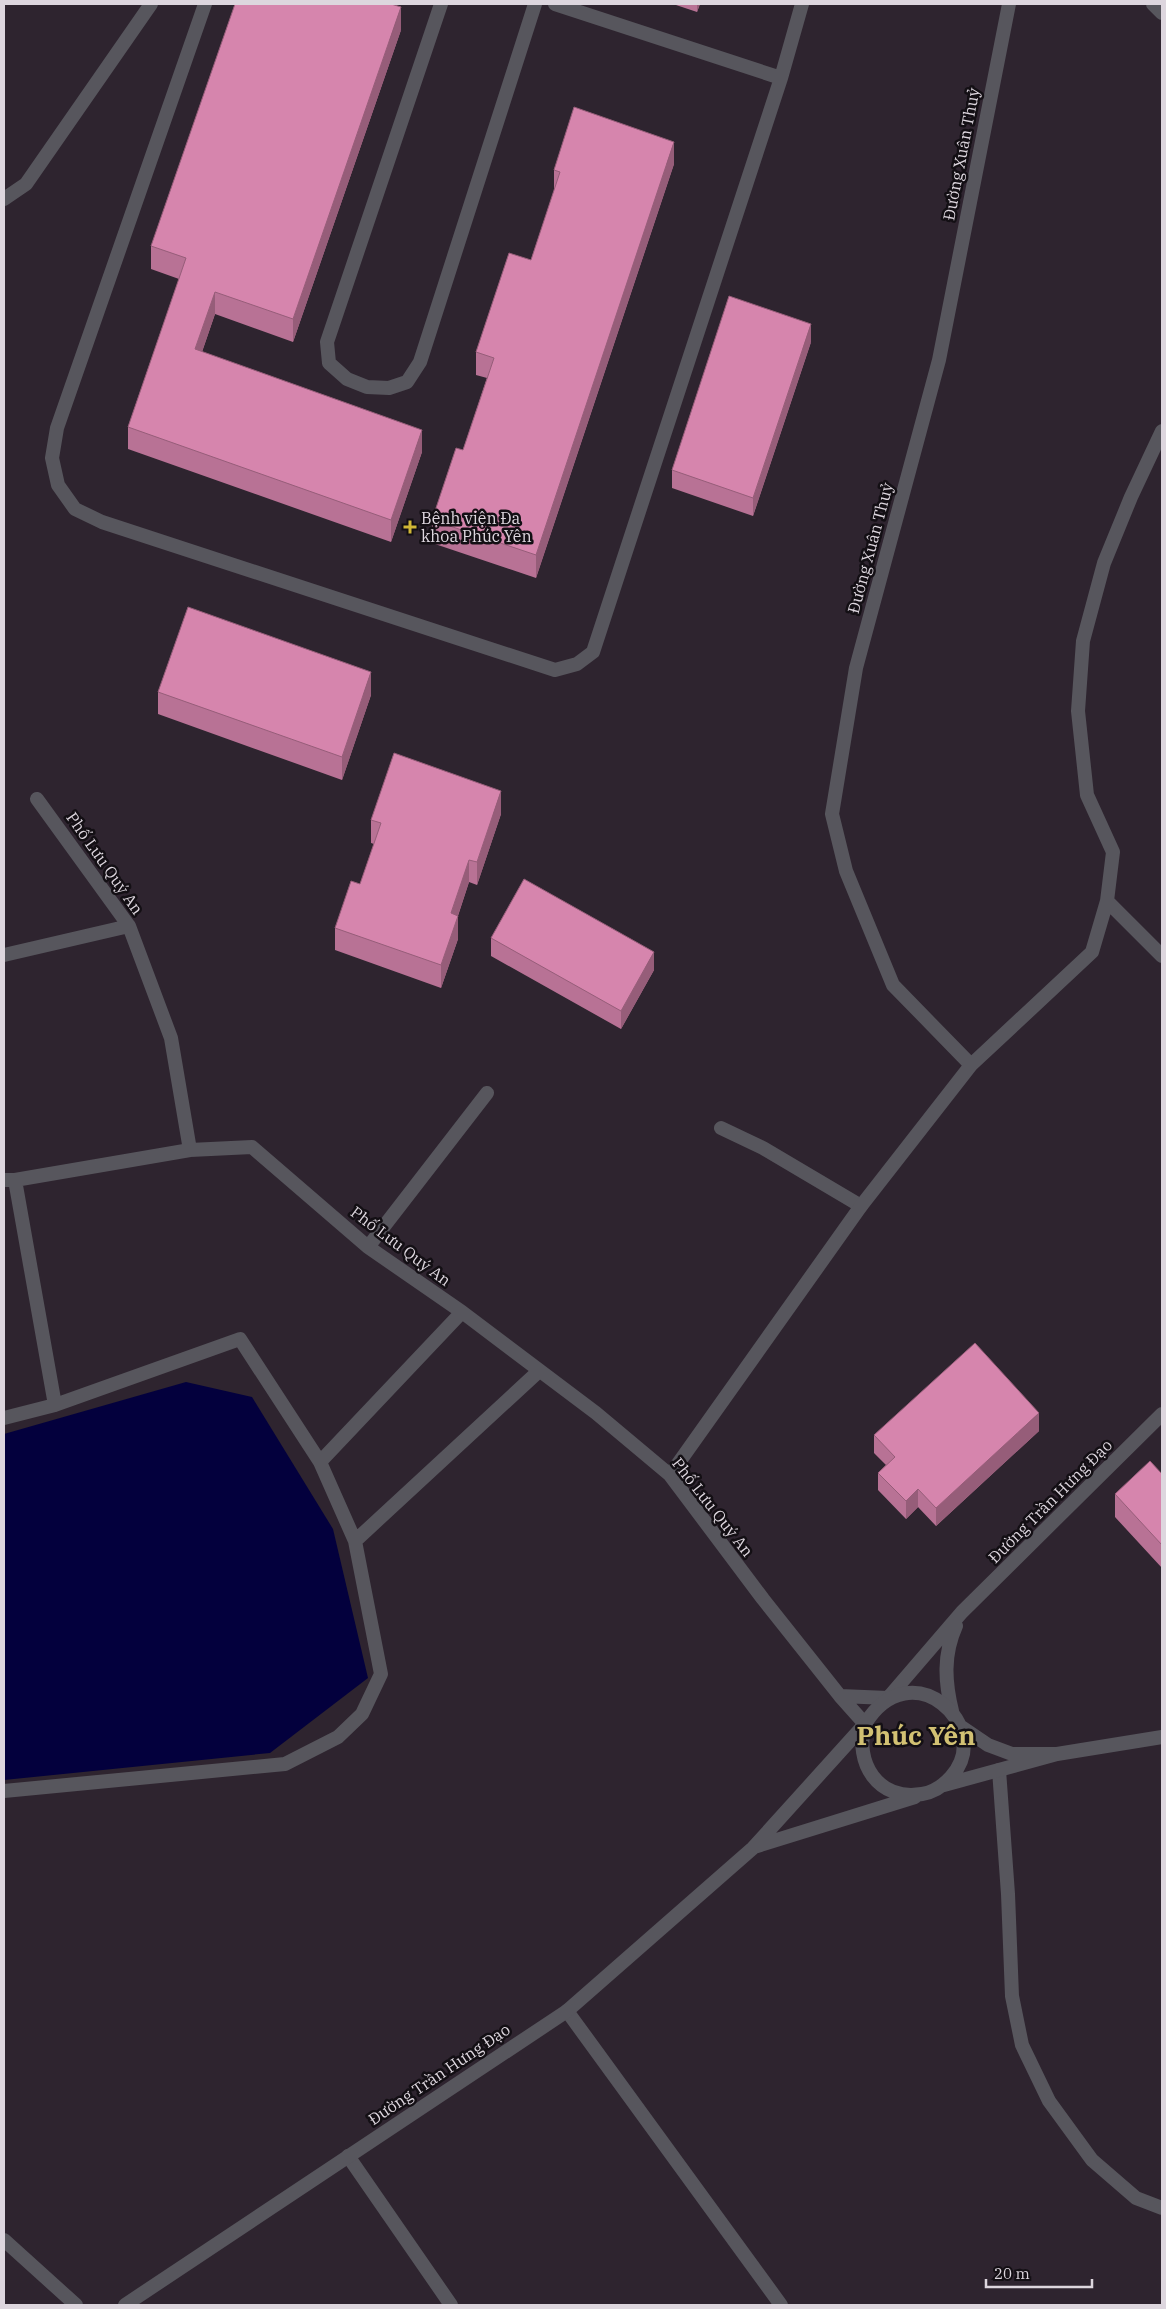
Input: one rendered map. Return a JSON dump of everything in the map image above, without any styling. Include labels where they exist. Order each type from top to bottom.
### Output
[{"type":"street","points":[[205,4],[57,428],[52,458],[58,485],[76,509],[102,522],[555,670],[577,664],[593,652],[781,78],[802,4]]},
{"type":"street","points":[[441,4],[327,342],[329,363],[346,379],[366,388],[389,388],[407,382],[420,362],[535,4]]},
{"type":"street","points":[[555,4],[781,78]]},
{"type":"street","name":"Đường Xuân Thuỷ","points":[[972,1066],[893,985],[846,871],[832,814],[856,668],[938,360],[1009,4]]},
{"type":"street","points":[[1153,4],[1162,13]]},
{"type":"street","points":[[4,198],[26,184],[146,6]]},
{"type":"street","points":[[670,1475],[861,1206],[972,1066],[1092,952],[1107,900],[1113,852],[1087,795],[1078,711],[1083,641],[1104,563],[1131,497],[1162,431]]},
{"type":"street","name":"Phố Lưu Quý An","points":[[38,799],[129,926],[171,1038],[190,1150],[252,1147],[368,1247],[462,1312],[596,1412],[670,1475],[840,1696],[865,1724]]},
{"type":"street","points":[[1107,900],[1162,956]]},
{"type":"street","points":[[4,955],[129,926]]},
{"type":"street","points":[[368,1247],[487,1094]]},
{"type":"street","points":[[721,1128],[764,1148],[861,1206]]},
{"type":"street","points":[[55,1405],[9,1180],[190,1150]]},
{"type":"street","points":[[320,1462],[462,1312]]},
{"type":"street","points":[[4,1418],[55,1405],[240,1339],[320,1462],[355,1541],[381,1674],[362,1714],[338,1737],[285,1764],[4,1791]]},
{"type":"street","points":[[355,1541],[539,1371]]},
{"type":"street","name":"Đường Trần Hưng Đạo","points":[[888,1698],[962,1612],[1162,1414]]},
{"type":"street","points":[[943,1785],[954,1773],[962,1758],[963,1742],[960,1726],[952,1712],[946,1688],[946,1665],[948,1642],[962,1612]]},
{"type":"street","points":[[840,1696],[888,1698],[905,1693],[922,1693],[939,1700],[952,1712]]},
{"type":"street","points":[[888,1698],[874,1708],[865,1724],[860,1740],[863,1758],[870,1774],[882,1785],[896,1793],[913,1795],[929,1793]]},
{"type":"street","name":"Đường Trần Hưng Đạo","points":[[125,2305],[567,2011],[753,1848],[865,1724]]},
{"type":"street","points":[[960,1726],[988,1745],[1012,1754],[1057,1754]]},
{"type":"street","points":[[753,1848],[929,1793],[943,1785],[1057,1754],[1162,1737]]},
{"type":"street","points":[[999,1770],[1008,1894],[1012,1996],[1022,2044],[1049,2101],[1092,2160],[1136,2198],[1162,2208]]},
{"type":"street","points":[[567,2011],[781,2305]]},
{"type":"street","points":[[348,2156],[451,2305]]},
{"type":"street","points":[[4,2240],[76,2305]]},
{"type":"shaded area","points":[[186,1382],[252,1397],[333,1529],[368,1678],[270,1753],[4,1780],[4,1434]]},
{"type":"building","points":[[235,4],[391,4],[401,7],[293,319],[215,292],[195,349],[422,430],[391,520],[128,427],[186,258],[151,246]]},
{"type":"building","points":[[574,107],[674,142],[536,555],[432,520],[456,448],[463,450],[494,358],[476,352],[509,253],[531,260],[560,172],[554,170]]},
{"type":"building","points":[[729,296],[811,324],[753,498],[672,470]]},
{"type":"building","points":[[188,607],[371,672],[342,757],[158,692]]},
{"type":"building","points":[[394,753],[501,791],[477,862],[469,860],[451,913],[458,916],[441,965],[335,928],[351,881],[360,884],[381,823],[371,820]]},
{"type":"building","points":[[524,879],[654,952],[621,1011],[491,938]]},
{"type":"building","points":[[975,1343],[1039,1413],[936,1508],[918,1489],[906,1501],[878,1473],[895,1457],[874,1435]]},
{"type":"building","points":[[1150,1461],[1162,1474],[1162,1545],[1115,1494]]},
{"type":"place","name":"Bệnh viện Đa khoa Phúc Yên","points":[[410,527]]},
{"type":"district","name":"Phúc Yên","points":[[916,1735]]}]
